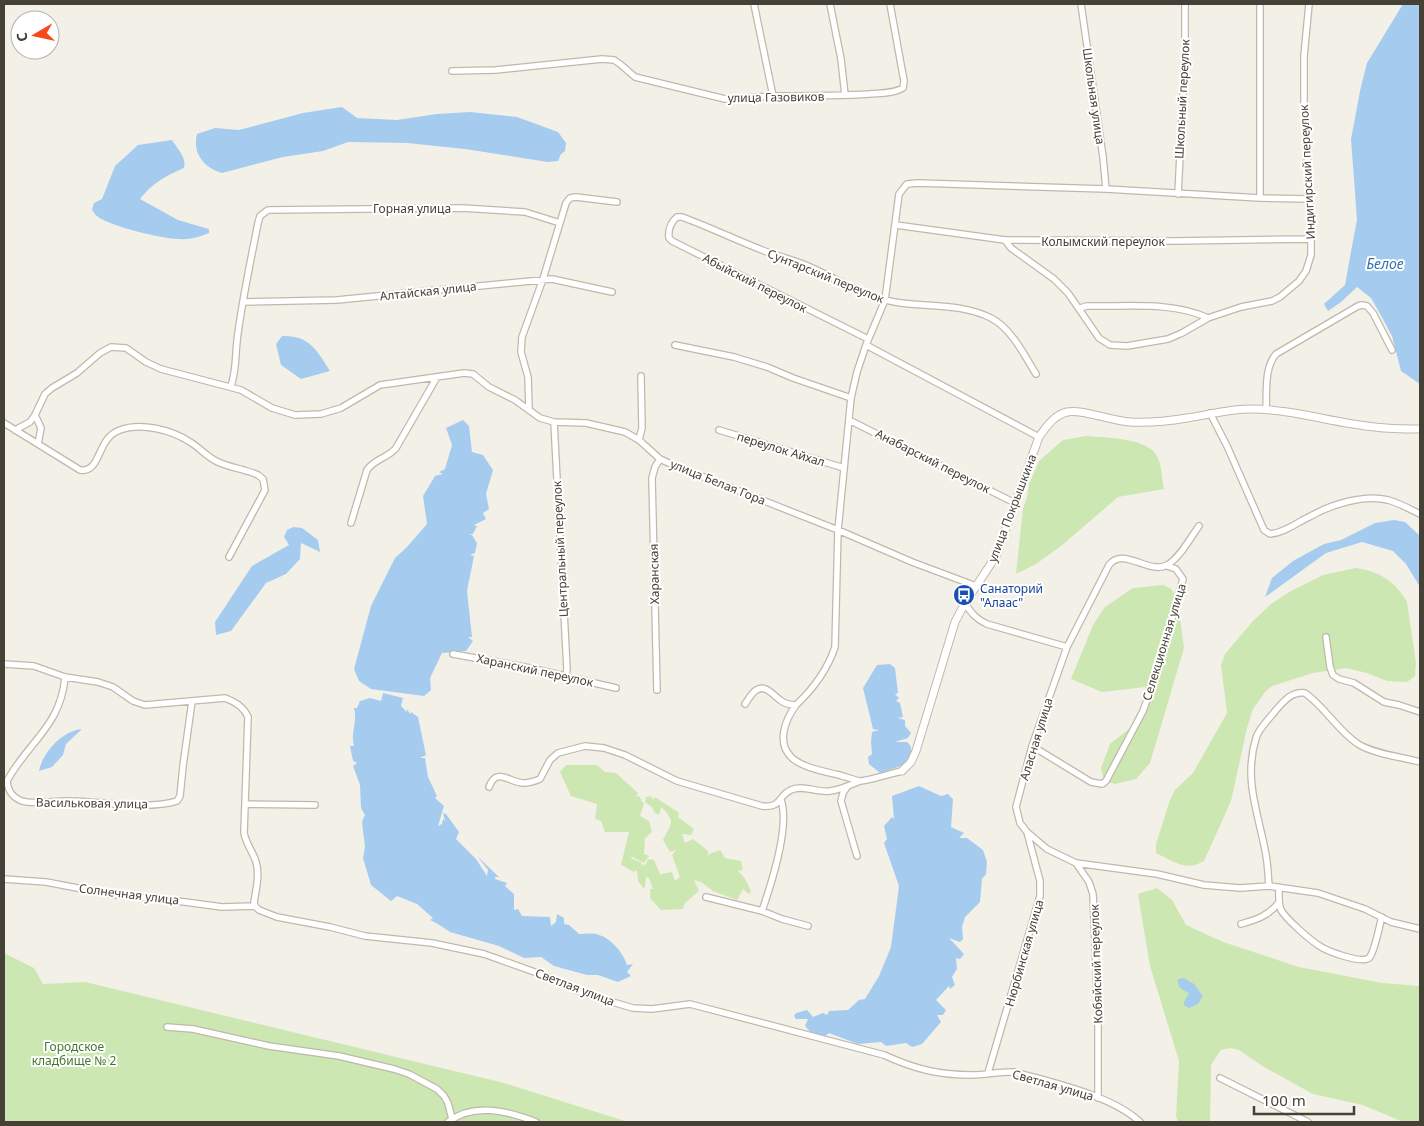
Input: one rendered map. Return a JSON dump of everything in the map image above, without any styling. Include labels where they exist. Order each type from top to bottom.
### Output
[{"type":"street","points":[[754,4],[773,96]]},
{"type":"street","points":[[830,4],[841,59],[845,95]]},
{"type":"street","name":"улица Газовиков","points":[[452,71],[502,69],[602,59],[614,60],[635,77],[725,99],[845,95],[898,91],[903,88],[904,81],[890,4]]},
{"type":"street","name":"Школьная улица","points":[[1081,4],[1106,189]]},
{"type":"street","name":"Школьный переулок","points":[[1178,194],[1185,4]]},
{"type":"street","points":[[1260,4],[1260,198]]},
{"type":"street","name":"Индигирский переулок","points":[[1005,240],[1017,252],[1054,279],[1068,293],[1099,338],[1110,345],[1127,346],[1168,339],[1208,318],[1241,307],[1272,301],[1285,293],[1299,281],[1306,271],[1311,255],[1310,199],[1304,102],[1304,56],[1309,4]]},
{"type":"street","points":[[860,781],[822,771],[801,763],[792,758],[786,750],[783,739],[788,716],[821,678],[832,658],[835,647],[838,530],[851,398],[867,342],[885,300],[899,194],[908,184],[950,184],[1310,199]]},
{"type":"street","points":[[529,410],[528,378],[521,352],[522,337],[543,279],[566,203],[573,197],[617,202]]},
{"type":"street","name":"Горная улица","points":[[242,302],[258,222],[263,212],[274,209],[462,208],[525,212],[560,223]]},
{"type":"street","name":"Абыйский переулок","points":[[682,217],[677,217],[670,227],[669,238],[672,241],[867,342],[1039,437]]},
{"type":"street","name":"Сунтарский переулок","points":[[682,217],[711,227],[771,253],[809,266],[848,286],[885,300],[951,307],[981,314],[1002,325],[1036,374]]},
{"type":"street","name":"Колымский переулок","points":[[896,225],[1005,240],[1174,241],[1311,239]]},
{"type":"street","name":"Алтайская улица","points":[[242,302],[337,300],[543,279],[552,279],[612,292]]},
{"type":"street","points":[[231,386],[234,376],[242,302]]},
{"type":"street","points":[[1266,409],[1268,367],[1276,354],[1358,306],[1362,305],[1370,309],[1392,350]]},
{"type":"street","points":[[1080,308],[1087,306],[1182,308],[1208,318]]},
{"type":"street","points":[[675,345],[734,357],[851,398]]},
{"type":"street","name":"улица Белая Гора","points":[[15,430],[30,422],[45,394],[52,388],[77,374],[100,353],[111,348],[126,348],[146,362],[161,368],[231,386],[253,396],[272,408],[295,415],[321,414],[341,408],[380,385],[464,372],[473,374],[489,387],[515,400],[540,418],[554,422],[586,423],[625,432],[639,440],[660,459],[838,530],[912,562],[976,586]]},
{"type":"street","points":[[639,440],[642,428],[641,376]]},
{"type":"street","points":[[351,523],[367,470],[375,461],[392,453],[396,448],[437,377]]},
{"type":"street","name":"улица Покрышкина","points":[[902,771],[912,762],[916,751],[955,622],[965,603],[996,556],[1039,437],[1056,417],[1072,411],[1130,422],[1187,418],[1235,409],[1266,409],[1374,427],[1420,429]]},
{"type":"street","points":[[1210,413],[1227,446],[1264,530],[1270,534],[1278,533],[1314,514],[1346,502],[1386,500],[1400,504],[1420,514]]},
{"type":"street","points":[[35,415],[41,428],[38,444]]},
{"type":"street","name":"Анабарский переулок","points":[[849,420],[1015,503]]},
{"type":"street","name":"Центральный переулок","points":[[554,422],[566,676]]},
{"type":"street","points":[[4,423],[69,464],[85,471],[96,463],[106,439],[112,434],[126,428],[152,428],[174,434],[190,442],[217,461],[258,475],[263,479],[265,490],[229,557]]},
{"type":"street","name":"переулок Айхал","points":[[720,430],[844,468]]},
{"type":"street","name":"Харанская","points":[[657,690],[652,478],[655,466],[660,459]]},
{"type":"street","points":[[1167,566],[1173,562],[1199,526]]},
{"type":"street","name":"Аласная улица","points":[[1027,832],[1020,822],[1016,807],[1032,746],[1067,647],[1112,561],[1122,558],[1154,567],[1167,566]]},
{"type":"street","name":"Селекционная улица","points":[[1032,746],[1091,782],[1102,784],[1106,781],[1143,710],[1164,648],[1183,579],[1176,569],[1167,566]]},
{"type":"street","points":[[965,603],[972,614],[987,624],[1067,647]]},
{"type":"street","points":[[1326,637],[1330,667],[1333,675],[1339,679],[1354,683],[1384,702],[1420,712]]},
{"type":"street","name":"Харанский переулок","points":[[453,654],[566,676],[616,688]]},
{"type":"street","points":[[4,664],[34,666],[65,677],[98,682],[113,687],[133,700],[145,705],[226,698],[234,701],[246,712],[249,726],[244,833],[257,864],[255,906]]},
{"type":"street","name":"Васильковая улица","points":[[65,677],[64,694],[53,718],[7,781],[8,789],[12,795],[21,800],[32,803],[66,801],[104,804],[170,804],[177,801],[180,796],[192,701]]},
{"type":"street","points":[[745,704],[755,691],[761,688],[768,690],[780,701],[796,706]]},
{"type":"street","points":[[1269,886],[1266,857],[1252,795],[1251,770],[1256,736],[1282,702],[1299,692],[1305,693],[1348,736],[1359,744],[1368,749],[1420,762]]},
{"type":"street","points":[[488,787],[491,780],[496,776],[503,776],[514,782],[525,784],[540,779],[550,760],[558,753],[585,746],[604,748],[626,755],[677,781],[771,807],[790,790],[798,788],[829,791],[902,771]]},
{"type":"street","points":[[846,786],[842,801],[857,856]]},
{"type":"street","points":[[762,911],[779,854],[783,815],[781,800]]},
{"type":"street","points":[[245,804],[315,805]]},
{"type":"street","points":[[1027,832],[1047,849],[1076,863],[1157,874],[1204,885],[1240,888],[1269,886],[1318,893],[1365,909],[1391,922],[1420,929]]},
{"type":"street","name":"Нюрбинская улица","points":[[988,1073],[1040,896],[1040,882],[1027,832]]},
{"type":"street","name":"Кобяйский переулок","points":[[1076,863],[1089,882],[1095,908],[1094,943],[1098,1017],[1098,1098]]},
{"type":"street","name":"Солнечная улица","points":[[4,879],[46,882],[109,894],[222,907],[255,906]]},
{"type":"street","points":[[1279,887],[1279,902],[1282,912],[1319,946],[1359,960],[1365,960],[1372,953],[1382,917]]},
{"type":"street","points":[[706,897],[762,911],[808,926]]},
{"type":"street","points":[[1241,924],[1271,912],[1279,902]]},
{"type":"street","name":"Светлая улица","points":[[255,906],[268,914],[289,920],[330,927],[365,936],[432,943],[476,952],[543,975],[585,994],[633,1008],[652,1010],[690,1004],[884,1056],[909,1067],[951,1074],[1015,1072],[1098,1098],[1130,1113],[1140,1122]]},
{"type":"street","points":[[168,1027],[193,1030],[269,1046],[339,1056],[394,1069],[409,1074],[437,1089],[448,1103],[450,1121],[466,1113],[483,1110],[501,1110],[536,1122]]},
{"type":"street","points":[[1220,1078],[1308,1122]]},
{"type":"green space","points":[[1086,436],[1115,438],[1137,442],[1146,446],[1158,458],[1164,489],[1118,497],[1061,546],[1036,564],[1016,574],[1023,509],[1029,484],[1039,461],[1063,440]]},
{"type":"green space","points":[[1356,568],[1372,572],[1392,583],[1407,602],[1416,663],[1415,676],[1407,682],[1387,681],[1367,673],[1346,668],[1313,673],[1272,686],[1265,692],[1253,709],[1231,801],[1204,861],[1191,866],[1185,865],[1156,853],[1156,844],[1175,790],[1193,773],[1227,713],[1221,665],[1225,654],[1253,621],[1271,604],[1291,591],[1323,575]]},
{"type":"green space","points":[[1163,585],[1171,589],[1177,597],[1184,648],[1150,763],[1136,779],[1115,784],[1104,781],[1101,768],[1110,744],[1129,729],[1143,713],[1147,700],[1145,687],[1102,692],[1071,679],[1093,625],[1105,607],[1133,588]]},
{"type":"green space","points":[[566,765],[597,765],[605,772],[616,773],[638,793],[636,797],[639,796],[644,804],[640,816],[649,821],[652,832],[645,838],[644,854],[649,856],[644,863],[635,857],[630,858],[642,863],[641,866],[644,864],[645,866],[648,859],[654,860],[660,874],[672,872],[675,881],[680,877],[672,855],[676,850],[670,852],[663,840],[670,826],[671,819],[661,807],[659,815],[645,802],[646,797],[651,796],[653,800],[655,797],[679,813],[678,817],[694,829],[691,835],[682,834],[685,843],[693,839],[708,851],[708,857],[709,854],[720,850],[725,858],[741,861],[743,870],[738,871],[744,877],[751,891],[749,894],[743,889],[737,900],[713,891],[701,882],[694,880],[699,891],[685,903],[683,909],[661,910],[650,898],[650,889],[653,889],[649,878],[646,877],[645,887],[643,888],[638,881],[637,870],[634,872],[621,865],[629,832],[605,832],[601,821],[595,819],[597,804],[571,796],[560,772]]},
{"type":"green space","points":[[1157,888],[1172,900],[1186,925],[1223,942],[1299,967],[1382,983],[1420,986],[1420,1122],[1403,1122],[1363,1105],[1313,1094],[1264,1067],[1239,1050],[1230,1048],[1221,1050],[1211,1065],[1210,1122],[1178,1122],[1176,1116],[1179,1061],[1150,966],[1138,894]]},
{"type":"green space","name":"Городское кладбище № 2","points":[[4,953],[34,968],[43,984],[85,982],[504,1083],[628,1122],[4,1122]]},
{"type":"water","name":"Белое","points":[[1403,4],[1420,4],[1420,384],[1401,371],[1392,336],[1371,298],[1357,287],[1328,311],[1324,304],[1345,285],[1357,220],[1351,139],[1367,63]]},
{"type":"water","points":[[342,107],[357,118],[397,120],[437,114],[470,112],[517,117],[558,132],[566,143],[565,151],[561,154],[558,161],[548,162],[465,149],[407,143],[348,142],[323,151],[283,157],[222,173],[210,167],[201,159],[196,147],[197,134],[215,128],[239,130],[303,113]]},
{"type":"water","points":[[172,140],[183,157],[184,168],[160,180],[140,199],[178,220],[209,229],[209,233],[186,239],[161,237],[112,224],[96,215],[92,210],[94,203],[102,199],[115,166],[138,145]]},
{"type":"water","points":[[282,336],[291,336],[306,341],[316,350],[330,371],[301,379],[281,365],[276,344]]},
{"type":"water","points":[[463,420],[469,426],[472,452],[483,455],[493,470],[486,494],[489,509],[483,513],[486,519],[474,525],[477,526],[473,534],[469,534],[472,535],[477,543],[475,553],[470,555],[474,556],[467,591],[472,637],[468,637],[473,641],[466,651],[442,653],[430,678],[431,690],[424,696],[371,689],[359,681],[354,669],[371,606],[395,558],[427,524],[423,496],[435,476],[443,474],[439,472],[445,469],[452,445],[446,428]]},
{"type":"water","points":[[1394,520],[1405,522],[1420,536],[1420,587],[1406,564],[1393,551],[1362,542],[1326,553],[1265,597],[1272,578],[1293,561],[1324,544],[1341,540],[1375,523]]},
{"type":"water","points":[[293,527],[302,528],[318,540],[320,552],[301,543],[300,559],[286,574],[266,583],[231,631],[216,635],[215,622],[252,566],[289,545],[284,537],[287,530]]},
{"type":"water","points":[[890,664],[895,668],[898,693],[895,694],[899,698],[896,701],[900,703],[903,717],[898,718],[905,720],[905,726],[911,733],[908,738],[895,742],[907,742],[911,750],[910,756],[904,765],[880,773],[869,764],[868,757],[872,754],[872,732],[879,730],[873,729],[863,688],[877,665]]},
{"type":"water","points":[[383,693],[403,698],[401,706],[407,712],[407,709],[410,714],[411,712],[418,717],[426,755],[420,758],[425,758],[428,777],[437,796],[435,798],[444,806],[438,826],[442,824],[443,819],[445,821],[443,813],[446,814],[459,832],[456,839],[476,859],[487,876],[488,870],[478,857],[499,877],[495,877],[495,879],[507,883],[505,886],[514,894],[514,910],[518,909],[522,916],[550,917],[551,926],[556,922],[557,914],[564,918],[564,924],[569,925],[579,934],[596,934],[606,938],[619,950],[627,965],[633,964],[627,972],[631,976],[618,982],[598,975],[587,975],[554,966],[541,957],[524,958],[499,946],[450,932],[430,920],[433,918],[417,904],[397,896],[391,901],[371,885],[363,858],[365,847],[362,822],[365,815],[361,808],[360,785],[353,766],[357,763],[353,761],[350,746],[354,746],[354,708],[357,708],[360,701],[370,698],[381,701]]},
{"type":"water","points":[[82,729],[66,744],[63,755],[52,767],[39,771],[41,764],[54,744],[67,734]]},
{"type":"water","points":[[919,786],[941,796],[948,794],[953,799],[951,827],[964,833],[959,838],[967,838],[983,850],[987,862],[986,874],[982,879],[980,902],[965,917],[962,927],[963,939],[960,942],[949,938],[964,954],[960,959],[956,958],[957,969],[952,977],[955,985],[950,989],[949,986],[936,1000],[946,1010],[943,1015],[937,1015],[941,1022],[922,1044],[912,1047],[906,1043],[886,1046],[881,1042],[858,1044],[829,1033],[822,1038],[813,1035],[805,1026],[808,1019],[796,1019],[794,1016],[796,1013],[807,1010],[813,1017],[823,1013],[827,1015],[829,1011],[848,1010],[859,1000],[865,999],[879,976],[891,947],[899,886],[884,843],[887,839],[884,826],[892,817],[894,819],[892,796]]},
{"type":"water","points":[[1184,978],[1194,984],[1203,996],[1198,1004],[1189,1008],[1184,1005],[1184,1002],[1189,993],[1180,988],[1178,984],[1178,979]]},
{"type":"place","name":"Санаторий \"Алаас\"","points":[[964,595]]}]
